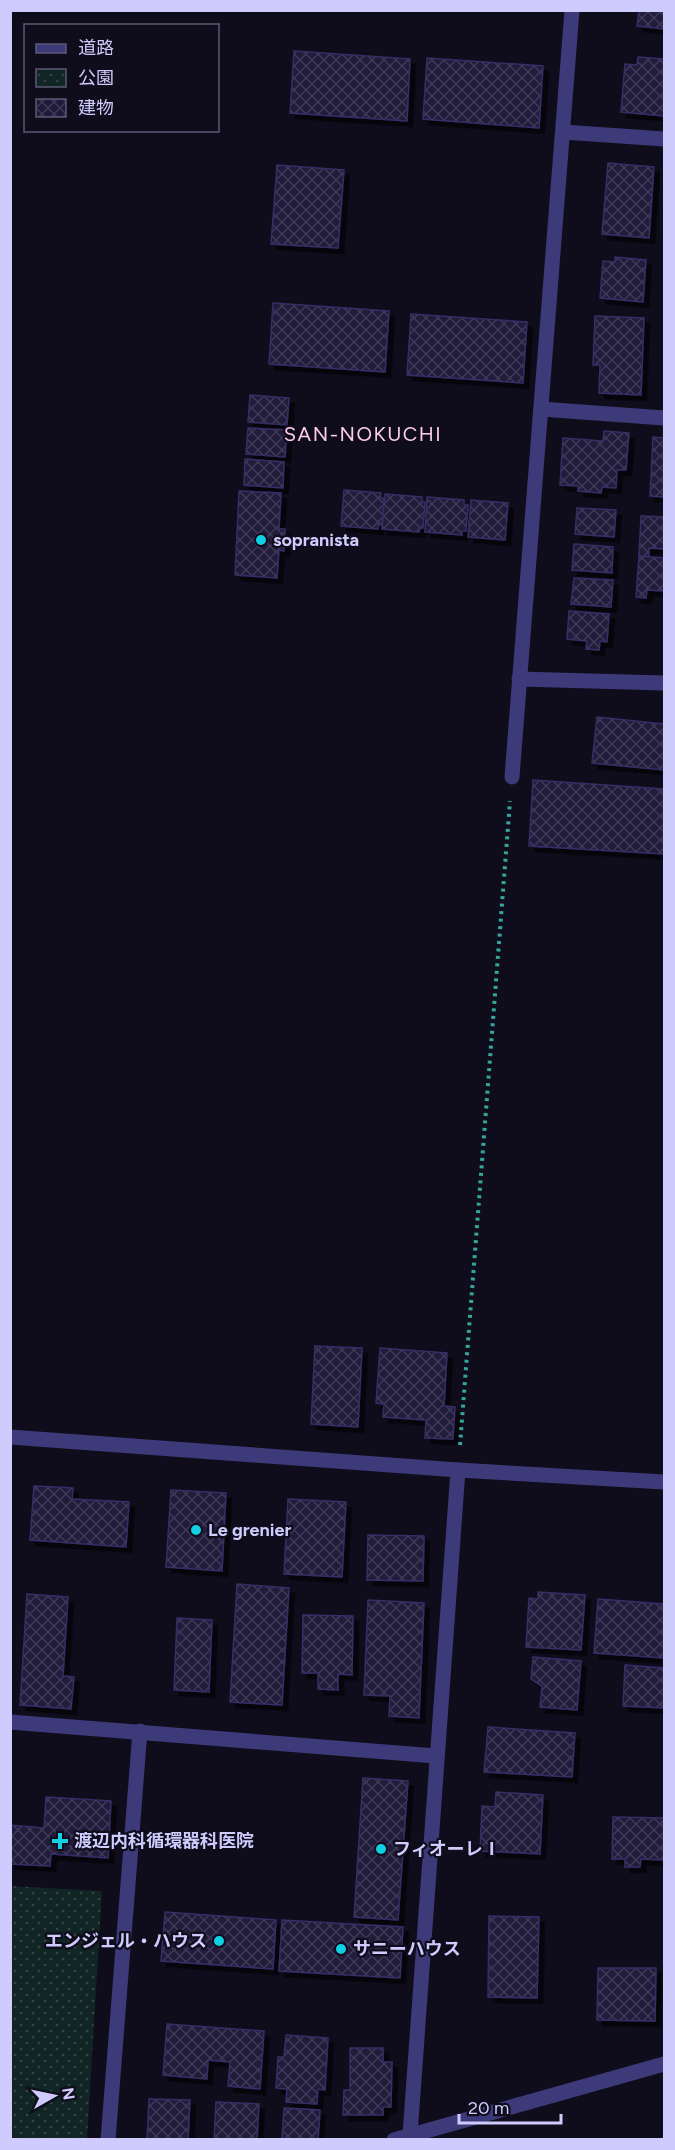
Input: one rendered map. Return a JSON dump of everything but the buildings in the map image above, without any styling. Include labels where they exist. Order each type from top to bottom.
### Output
[{"type":"street","points":[[512,777],[572,10]]},
{"type":"street","points":[[563,132],[664,138]]},
{"type":"street","points":[[541,409],[664,418]]},
{"type":"street","points":[[519,679],[664,684]]},
{"type":"street","points":[[10,1437],[458,1470],[664,1482]]},
{"type":"street","points":[[410,2135],[458,1470]]},
{"type":"street","points":[[10,1722],[436,1756]]},
{"type":"street","points":[[108,2139],[140,1731]]},
{"type":"street","points":[[394,2139],[664,2064]]},
{"type":"path","points":[[458,1470],[512,777]]},
{"type":"green space","points":[[10,1886],[102,1891],[87,2139],[11,2139]]},
{"type":"place","name":"sopranista","points":[[261,540]]},
{"type":"place","name":"Le grenier","points":[[196,1530]]},
{"type":"place","name":"渡辺内科循環器科医院","points":[[60,1841]]},
{"type":"place","name":"フィオーレⅠ","points":[[381,1849]]},
{"type":"place","name":"エンジェル・ハウス","points":[[219,1941]]},
{"type":"place","name":"サニーハウス","points":[[341,1949]]},
{"type":"district","name":"SAN-NOKUCHI","points":[[363,434]]}]
